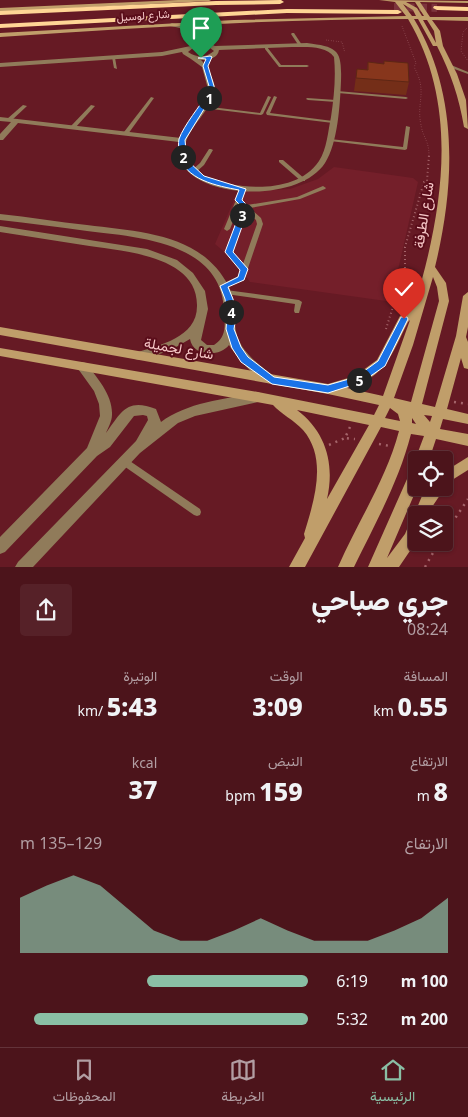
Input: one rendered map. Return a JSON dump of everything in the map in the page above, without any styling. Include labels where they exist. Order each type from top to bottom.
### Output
[{"type":"highway","points":[[0,11],[230,3],[309,3],[346,6]]},
{"type":"highway","name":"شارع لوسيل","points":[[0,20],[241,7],[409,6]]},
{"type":"highway","name":"شارع لوسيل","points":[[0,26],[409,6]]},
{"type":"highway","name":"شارع لوسيل","points":[[438,13],[468,9]]},
{"type":"highway","points":[[0,32],[287,12]]},
{"type":"highway","name":"شارع لوسيل","points":[[438,13],[468,14]]},
{"type":"main road","name":"شارع لوسيل","points":[[0,11],[209,0]]},
{"type":"main road","name":"شارع لوسيل","points":[[381,0],[409,6],[420,18],[438,13],[467,21]]},
{"type":"main road","points":[[444,0],[456,1]]},
{"type":"main road","name":"شارع لوسيل","points":[[0,36],[207,22],[350,17],[378,18],[409,6],[456,1],[468,3]]},
{"type":"main road","points":[[350,17],[409,6],[468,3]]},
{"type":"main road","points":[[409,6],[427,16],[437,33],[437,39],[455,77],[463,100],[468,127]]},
{"type":"main road","points":[[409,6],[420,18],[435,44],[443,52]]},
{"type":"main road","name":"شارع الطرفة","points":[[298,565],[386,401],[418,310],[430,268],[445,187],[446,143],[434,74],[416,30],[409,6]]},
{"type":"main road","points":[[378,18],[398,21],[416,30]]},
{"type":"main road","points":[[437,33],[449,22],[467,21]]},
{"type":"main road","points":[[430,268],[444,290],[444,301],[414,411],[418,418],[433,432]]},
{"type":"main road","points":[[426,451],[441,413],[461,336],[468,296]]},
{"type":"main road","points":[[328,389],[359,380],[381,363],[404,319],[418,310]]},
{"type":"main road","name":"شارع لجميلة","points":[[0,331],[328,389],[468,419]]},
{"type":"main road","points":[[461,336],[468,365]]},
{"type":"main road","points":[[0,352],[258,397],[468,440]]},
{"type":"main road","points":[[275,401],[296,416],[311,431],[320,449],[324,470],[324,488],[310,537],[298,565]]},
{"type":"main road","points":[[346,567],[391,474],[405,426],[404,412],[398,406],[386,401]]},
{"type":"main road","points":[[453,473],[468,463]]},
{"type":"main road","points":[[376,567],[408,493]]},
{"type":"main road","points":[[390,567],[408,542]]},
{"type":"street","points":[[172,25],[195,36],[215,50],[300,45],[325,47],[335,52],[337,58],[338,92],[330,140],[322,162],[317,169],[303,180],[288,186],[243,189],[209,181],[193,172],[184,160],[182,140],[211,93],[211,86],[205,66],[184,53],[195,36],[207,22]]},
{"type":"street","points":[[0,65],[162,54],[207,46]]},
{"type":"street","points":[[205,66],[215,50]]},
{"type":"street","points":[[162,54],[210,57]]},
{"type":"street","points":[[0,119],[182,140]]},
{"type":"street","points":[[0,138],[13,121]]},
{"type":"street","points":[[0,216],[134,234],[164,240],[197,255],[216,272],[225,289],[231,317],[227,340],[211,350],[198,346],[195,341],[204,307],[199,289],[193,279],[182,268],[167,259],[147,252],[105,244],[0,228]]},
{"type":"street","points":[[139,356],[178,342],[188,335],[200,321]]},
{"type":"street","points":[[230,329],[237,348],[244,359],[272,380]]},
{"type":"street","points":[[82,366],[99,389],[105,404],[106,416],[92,452]]},
{"type":"street","points":[[135,449],[174,419],[194,411],[258,397]]},
{"type":"street","points":[[0,547],[92,452],[106,443],[125,416],[133,410],[144,408],[152,413],[155,421],[135,449],[23,567]]},
{"type":"lane","points":[[293,34],[300,45]]},
{"type":"lane","points":[[266,48],[280,66],[307,66]]},
{"type":"lane","points":[[113,58],[116,68]]},
{"type":"lane","points":[[450,66],[468,73]]},
{"type":"lane","points":[[455,77],[468,73]]},
{"type":"lane","points":[[338,92],[406,98]]},
{"type":"lane","points":[[203,107],[261,114],[272,97],[269,114],[333,122]]},
{"type":"lane","points":[[126,133],[152,98]]},
{"type":"lane","points":[[308,99],[336,101]]},
{"type":"lane","points":[[13,121],[25,106]]},
{"type":"lane","points":[[73,127],[93,106]]},
{"type":"lane","points":[[330,140],[405,149],[408,127]]},
{"type":"lane","points":[[193,172],[202,164],[211,150]]},
{"type":"lane","points":[[282,161],[303,180]]},
{"type":"lane","points":[[246,207],[298,198],[323,188]]},
{"type":"lane","points":[[227,229],[243,189]]},
{"type":"lane","points":[[225,289],[241,278],[260,224],[259,219],[238,200]]},
{"type":"lane","points":[[244,269],[229,252],[246,207]]},
{"type":"lane","points":[[225,289],[299,302],[297,311]]},
{"type":"lane","points":[[124,461],[197,512]]},
{"type":"path","points":[[467,21],[468,27],[463,32],[461,51],[468,61]]},
{"type":"path","points":[[320,449],[344,438]]},
{"type":"path","points":[[453,522],[468,499]]},
{"type":"path","points":[[425,567],[434,551]]},
{"type":"shaded area","points":[[334,167],[413,178],[418,182],[393,292],[388,291],[386,301],[250,282],[234,260],[215,244],[238,191],[290,189],[318,179]]},
{"type":"building","points":[[384,61],[408,63],[409,82],[356,78],[357,69],[368,70],[368,62],[384,64]]},
{"type":"tunnel","points":[[394,7],[437,8]]},
{"type":"route","points":[[201,58],[210,57],[205,66],[211,86],[211,93],[208,101],[182,140],[182,152],[188,166],[201,178],[243,189],[238,200],[246,207],[229,252],[244,269],[241,278],[224,286],[229,299],[230,329],[237,348],[244,359],[272,380],[328,389],[359,380],[371,373],[381,363],[404,319]]}]
